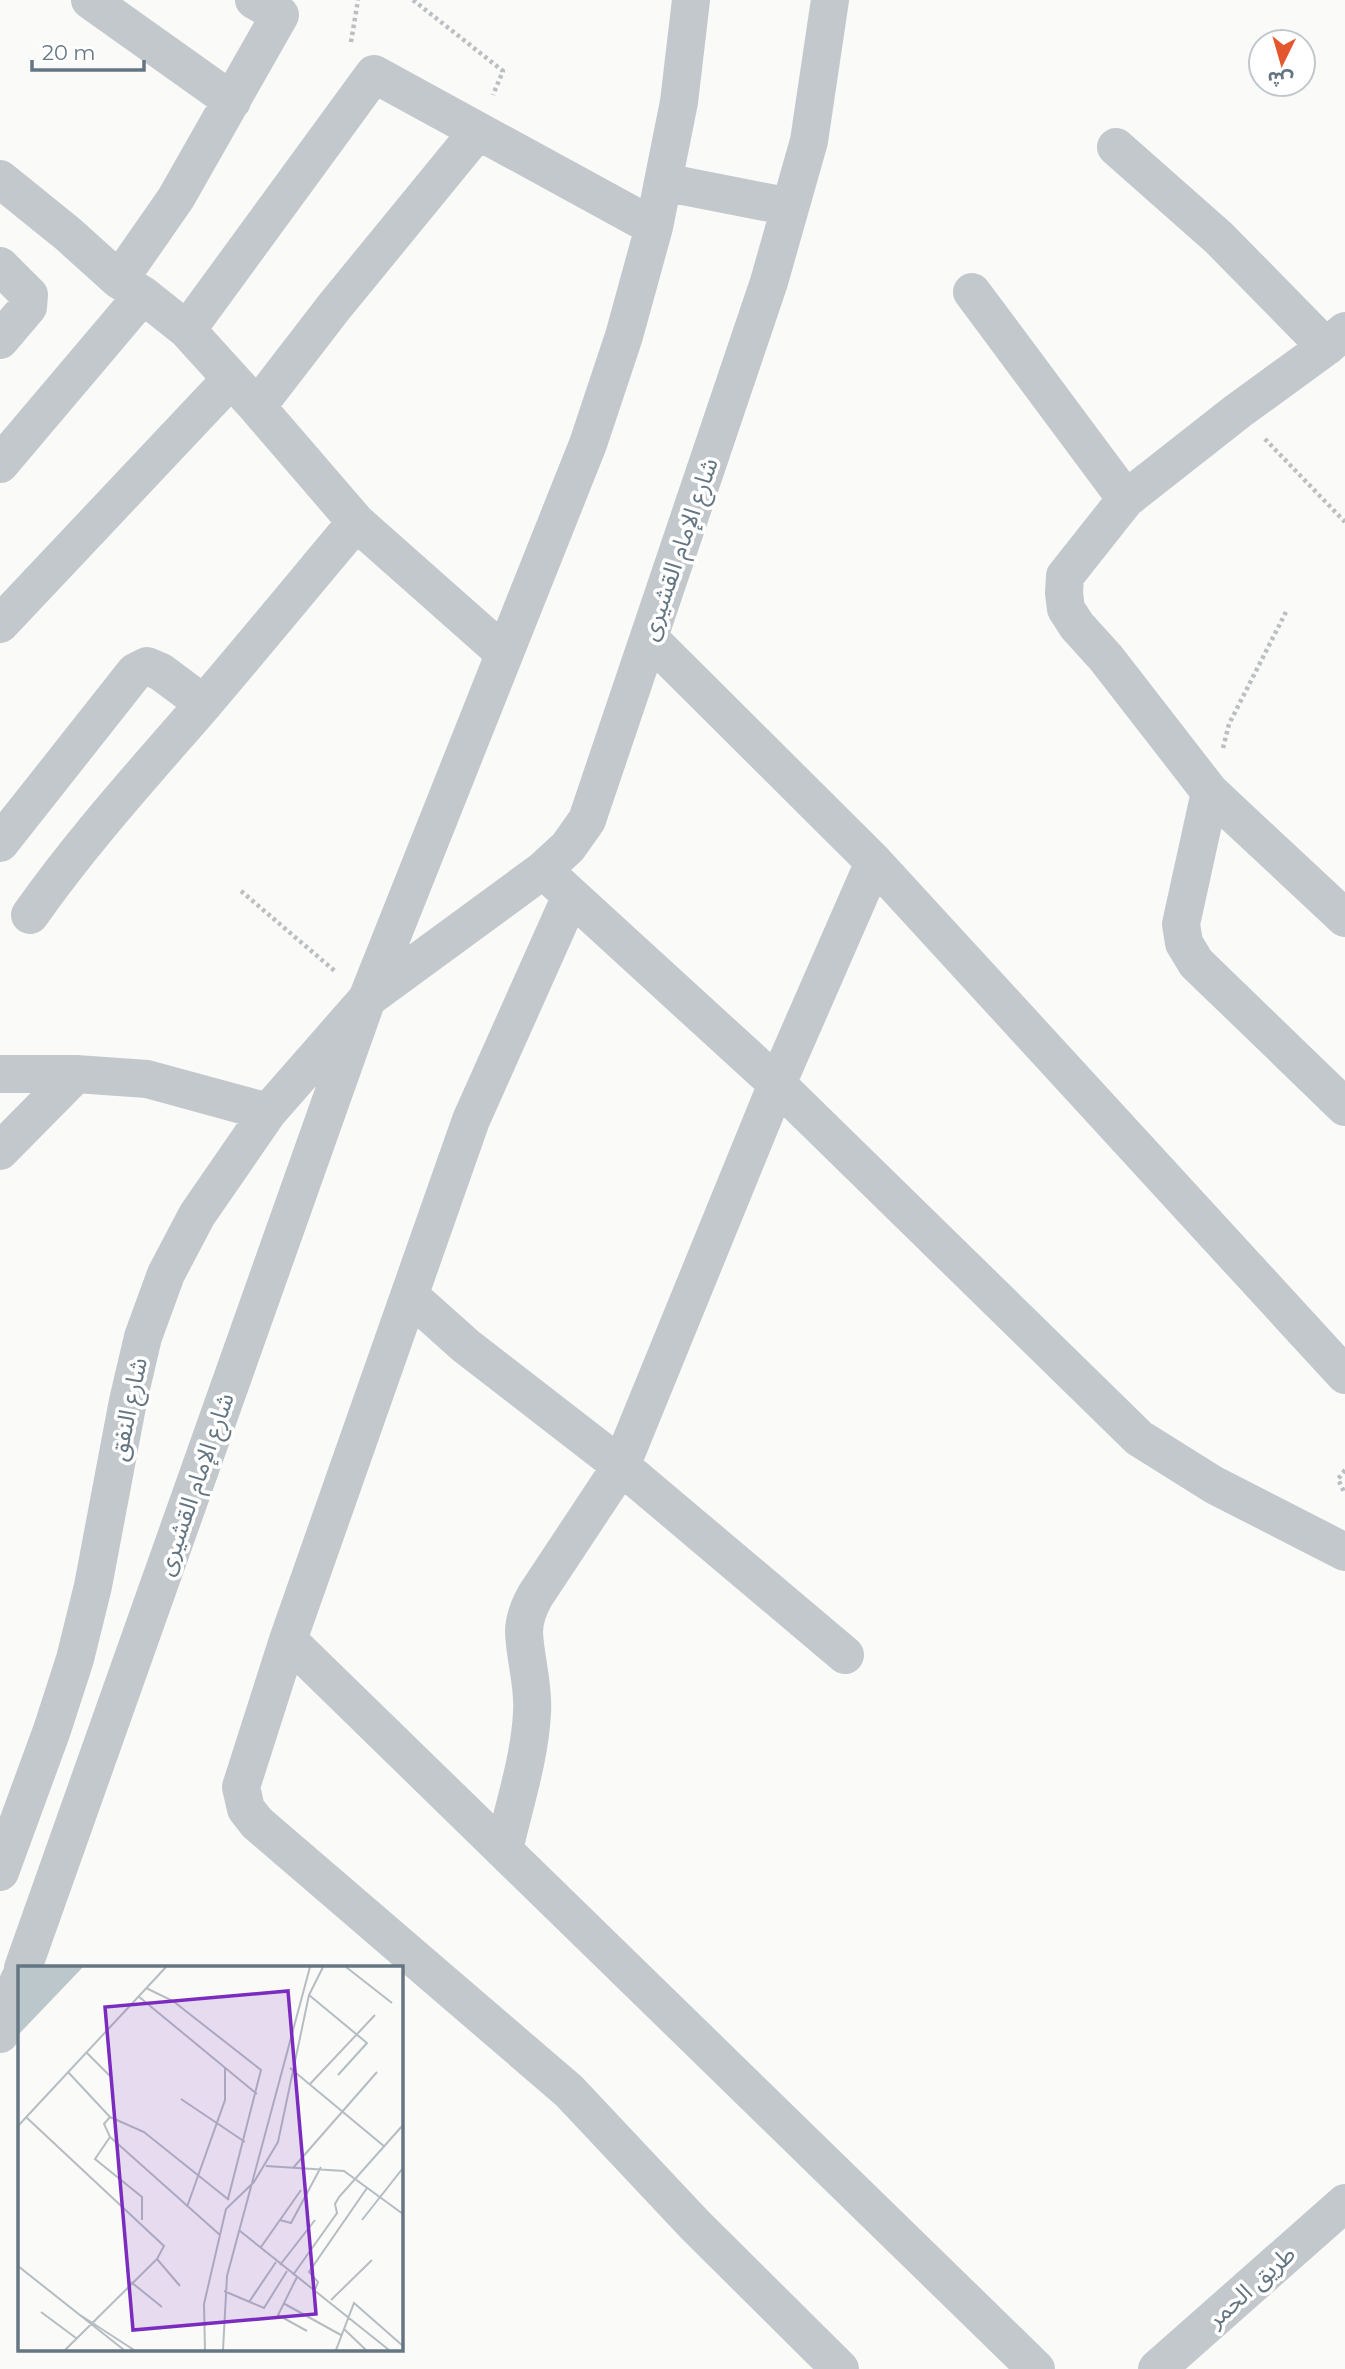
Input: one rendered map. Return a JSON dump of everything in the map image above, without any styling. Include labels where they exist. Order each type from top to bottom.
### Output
[{"type":"street","points":[[90,0],[232,101]]},
{"type":"street","points":[[0,464],[131,288],[176,198],[280,15],[254,0]]},
{"type":"street","name":"شارع الإمام القشيرى","points":[[24,1966],[367,999],[588,444],[624,336],[654,227],[679,102],[691,0]]},
{"type":"street","name":"شارع الإمام القشيرى","points":[[367,999],[542,870],[568,847],[587,820],[769,282],[809,141],[830,0]]},
{"type":"street","points":[[187,330],[374,74],[654,227]]},
{"type":"street","points":[[257,407],[342,297],[478,131]]},
{"type":"street","points":[[1116,147],[1336,339],[1238,411],[1126,499],[1065,576],[1066,609],[1210,792],[1345,918]]},
{"type":"street","points":[[0,179],[131,288],[187,330],[356,522],[504,653]]},
{"type":"street","points":[[663,182],[790,206]]},
{"type":"street","points":[[0,266],[29,295],[30,301],[0,340]]},
{"type":"street","points":[[972,292],[1126,499]]},
{"type":"street","points":[[0,624],[231,379]]},
{"type":"street","points":[[30,915],[96,828],[356,522]]},
{"type":"street","points":[[649,638],[874,862],[1345,1375]]},
{"type":"street","points":[[0,843],[135,672],[147,666],[161,672],[204,704]]},
{"type":"street","points":[[1210,792],[1181,923],[1184,943],[1196,963],[1345,1107]]},
{"type":"street","points":[[504,1850],[529,1738],[532,1711],[531,1676],[524,1630],[527,1612],[534,1595],[621,1466],[777,1084],[874,862]]},
{"type":"street","points":[[542,870],[777,1084],[1139,1437],[1214,1485],[1345,1552]]},
{"type":"street","points":[[571,896],[471,1120],[288,1640],[241,1787],[246,1809],[257,1824],[569,2091],[695,2225],[840,2369]]},
{"type":"street","name":"شارع النفق","points":[[0,1872],[12,1787],[52,1730],[84,1622],[128,1401],[148,1324],[166,1274],[197,1215],[268,1112],[367,999]]},
{"type":"street","points":[[0,1074],[76,1074],[147,1079],[268,1112]]},
{"type":"street","points":[[0,1151],[76,1074]]},
{"type":"street","points":[[410,1296],[466,1346],[621,1466],[845,1655]]},
{"type":"street","points":[[288,1640],[1036,2369]]},
{"type":"street","points":[[12,1787],[69,1840]]},
{"type":"street","points":[[0,2034],[18,1983]]},
{"type":"street","name":"طريق الحمر","points":[[1157,2369],[1345,2203]]},
{"type":"path","points":[[413,0],[503,71],[478,131]]},
{"type":"path","points":[[1238,411],[1345,522]]},
{"type":"path","points":[[1210,792],[1229,724],[1286,612]]},
{"type":"path","points":[[241,891],[367,999]]},
{"type":"path","points":[[1345,1470],[1338,1479],[1345,1494]]}]
